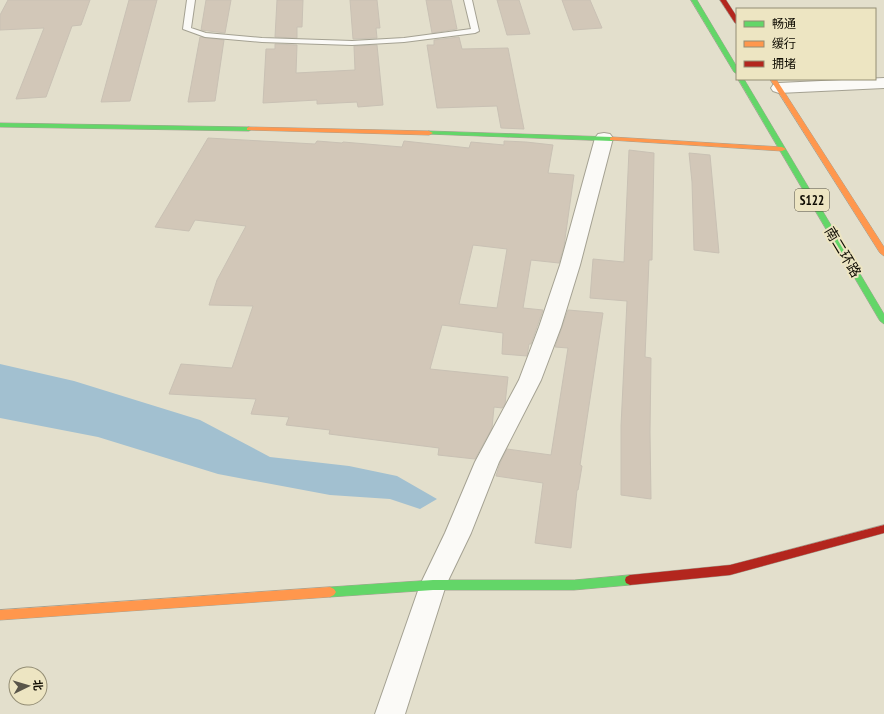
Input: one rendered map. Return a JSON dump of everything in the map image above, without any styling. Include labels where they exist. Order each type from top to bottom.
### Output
[{"type":"street","points":[[694,0],[736,70]]},
{"type":"street","points":[[723,0],[736,20]]},
{"type":"street","name":"南二环路","points":[[742,80],[884,321]]},
{"type":"street","points":[[776,84],[884,83]]},
{"type":"street","name":"S122","points":[[776,84],[884,253]]},
{"type":"street","points":[[0,125],[380,131],[604,138],[782,149],[817,148]]},
{"type":"street","points":[[390,714],[433,585],[458,533],[487,462],[530,380],[550,327],[570,265],[604,138]]},
{"type":"street","points":[[0,615],[433,585],[574,585],[730,570],[884,529]]},
{"type":"lane","points":[[191,0],[187,30],[205,35],[262,40],[352,43],[404,40],[475,31],[468,0]]},
{"type":"water","points":[[0,364],[74,381],[200,420],[270,457],[349,466],[397,476],[437,499],[420,509],[390,499],[330,495],[218,474],[98,437],[0,418]]},
{"type":"building","points":[[8,0],[90,0],[81,25],[72,26],[46,97],[16,99],[44,28],[0,30],[0,15]]},
{"type":"building","points":[[129,0],[157,0],[130,101],[101,102]]},
{"type":"building","points":[[206,0],[231,0],[225,33],[201,30]]},
{"type":"building","points":[[277,0],[303,0],[302,27],[297,27],[297,38],[275,37]]},
{"type":"building","points":[[350,0],[377,0],[380,28],[376,28],[377,38],[353,39]]},
{"type":"building","points":[[426,0],[451,0],[457,29],[432,33]]},
{"type":"building","points":[[497,0],[519,0],[530,34],[507,35]]},
{"type":"building","points":[[562,0],[590,0],[602,28],[573,30]]},
{"type":"building","points":[[200,37],[224,40],[215,101],[188,102]]},
{"type":"building","points":[[459,37],[462,49],[508,48],[524,129],[501,128],[497,106],[437,108],[427,45],[434,45],[434,40]]},
{"type":"building","points":[[275,44],[297,45],[296,73],[355,70],[354,46],[377,45],[383,105],[358,107],[357,102],[317,104],[317,100],[263,103],[266,49],[275,49]]},
{"type":"building","points":[[208,138],[315,144],[317,141],[343,142],[402,147],[404,141],[469,148],[471,142],[504,145],[504,141],[526,142],[553,145],[548,173],[574,175],[564,246],[559,263],[531,260],[523,308],[543,310],[531,344],[529,344],[527,356],[502,354],[503,333],[442,325],[430,369],[508,377],[505,404],[502,408],[494,407],[492,428],[475,459],[438,455],[439,448],[329,434],[330,430],[286,425],[289,417],[251,414],[256,399],[169,394],[181,364],[232,368],[253,306],[209,305],[217,280],[246,226],[195,220],[189,231],[155,227]],"holes":[[[473,245],[507,249],[497,308],[459,304]]]},
{"type":"building","points":[[629,150],[654,153],[652,260],[649,260],[645,357],[651,358],[651,499],[621,495],[621,426],[627,301],[590,298],[593,259],[624,262]]},
{"type":"building","points":[[689,153],[710,155],[719,253],[694,250],[692,182]]},
{"type":"building","points":[[568,310],[603,313],[580,465],[582,466],[577,490],[571,548],[535,543],[543,483],[496,476],[500,463],[507,449],[551,455],[568,348],[555,347]]},
{"type":"traffic: fast","points":[[694,0],[736,70]]},
{"type":"traffic: fast","points":[[742,80],[884,321]]},
{"type":"traffic: fast","points":[[0,125],[249,129]]},
{"type":"traffic: fast","points":[[429,133],[612,139]]},
{"type":"traffic: fast","points":[[330,592],[433,585],[574,585],[630,580]]},
{"type":"traffic: slow","points":[[774,80],[884,253]]},
{"type":"traffic: slow","points":[[249,129],[429,133]]},
{"type":"traffic: slow","points":[[612,139],[782,149]]},
{"type":"traffic: slow","points":[[0,615],[330,592]]},
{"type":"traffic: jam","points":[[723,0],[736,20]]},
{"type":"traffic: jam","points":[[630,580],[730,570],[884,529]]}]
